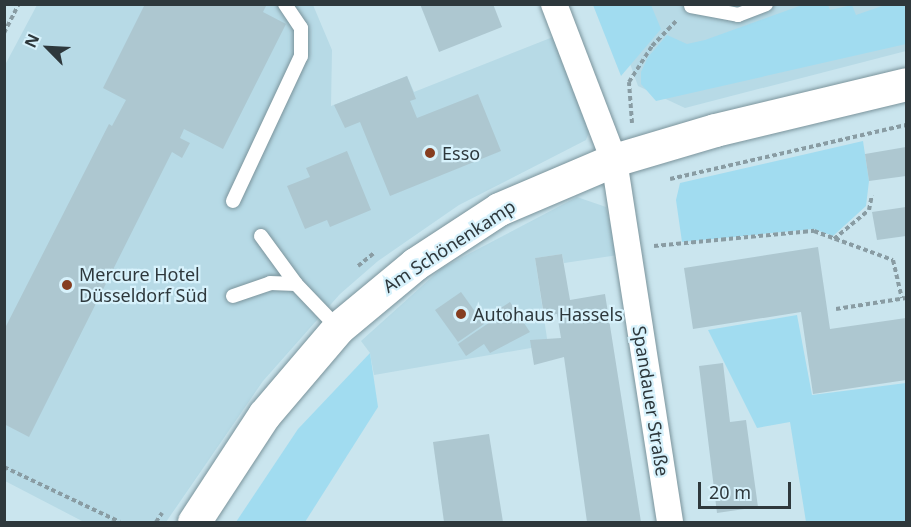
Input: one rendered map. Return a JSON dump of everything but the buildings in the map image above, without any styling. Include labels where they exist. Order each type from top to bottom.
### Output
[{"type":"main road","name":"Am Schönenkamp","points":[[194,522],[264,415],[338,328],[399,276],[499,210],[625,166],[715,130],[906,84]]},
{"type":"street","name":"Spandauer Straße","points":[[554,4],[625,166],[629,250],[670,522]]},
{"type":"lane","points":[[233,201],[301,56],[301,28],[285,4]]},
{"type":"lane","points":[[691,6],[738,15],[766,4]]},
{"type":"lane","points":[[261,236],[296,284],[338,328]]},
{"type":"lane","points":[[233,296],[270,283],[296,284]]},
{"type":"path","points":[[4,33],[19,4]]},
{"type":"path","points":[[691,6],[652,46],[629,82],[632,122],[625,166],[675,178],[906,125]]},
{"type":"path","points":[[833,239],[869,210],[872,195]]},
{"type":"path","points":[[629,250],[814,231],[893,260],[904,298],[836,309]]},
{"type":"path","points":[[4,467],[120,522]]},
{"type":"shaded area","points":[[805,4],[828,5],[830,10],[852,5],[856,15],[885,5],[906,5],[906,44],[656,101],[641,84],[641,72],[648,57],[667,35],[687,44],[705,40]]},
{"type":"shaded area","points":[[37,5],[313,5],[332,50],[331,106],[407,76],[414,92],[558,35],[594,120],[586,140],[459,205],[378,261],[340,294],[263,381],[166,522],[84,522],[5,481],[5,65]]},
{"type":"shaded area","points":[[593,5],[651,5],[661,29],[621,76]]},
{"type":"shaded area","points":[[609,5],[906,5],[906,51],[685,108],[638,86]]},
{"type":"shaded area","points":[[863,141],[869,181],[866,206],[833,236],[814,229],[682,242],[676,200],[680,183]]},
{"type":"shaded area","points":[[577,197],[606,207],[618,255],[564,263],[562,254],[535,258],[548,345],[374,375],[370,353],[361,341],[442,268]]},
{"type":"shaded area","points":[[797,315],[812,395],[906,383],[906,522],[806,522],[790,422],[757,428],[708,330]]},
{"type":"shaded area","points":[[370,353],[378,407],[305,522],[236,522],[298,429]]},
{"type":"place","name":"Esso","points":[[430,153]]},
{"type":"place","name":"Mercure Hotel Düsseldorf Süd","points":[[67,285]]},
{"type":"place","name":"Autohaus Hassels","points":[[461,314]]}]
